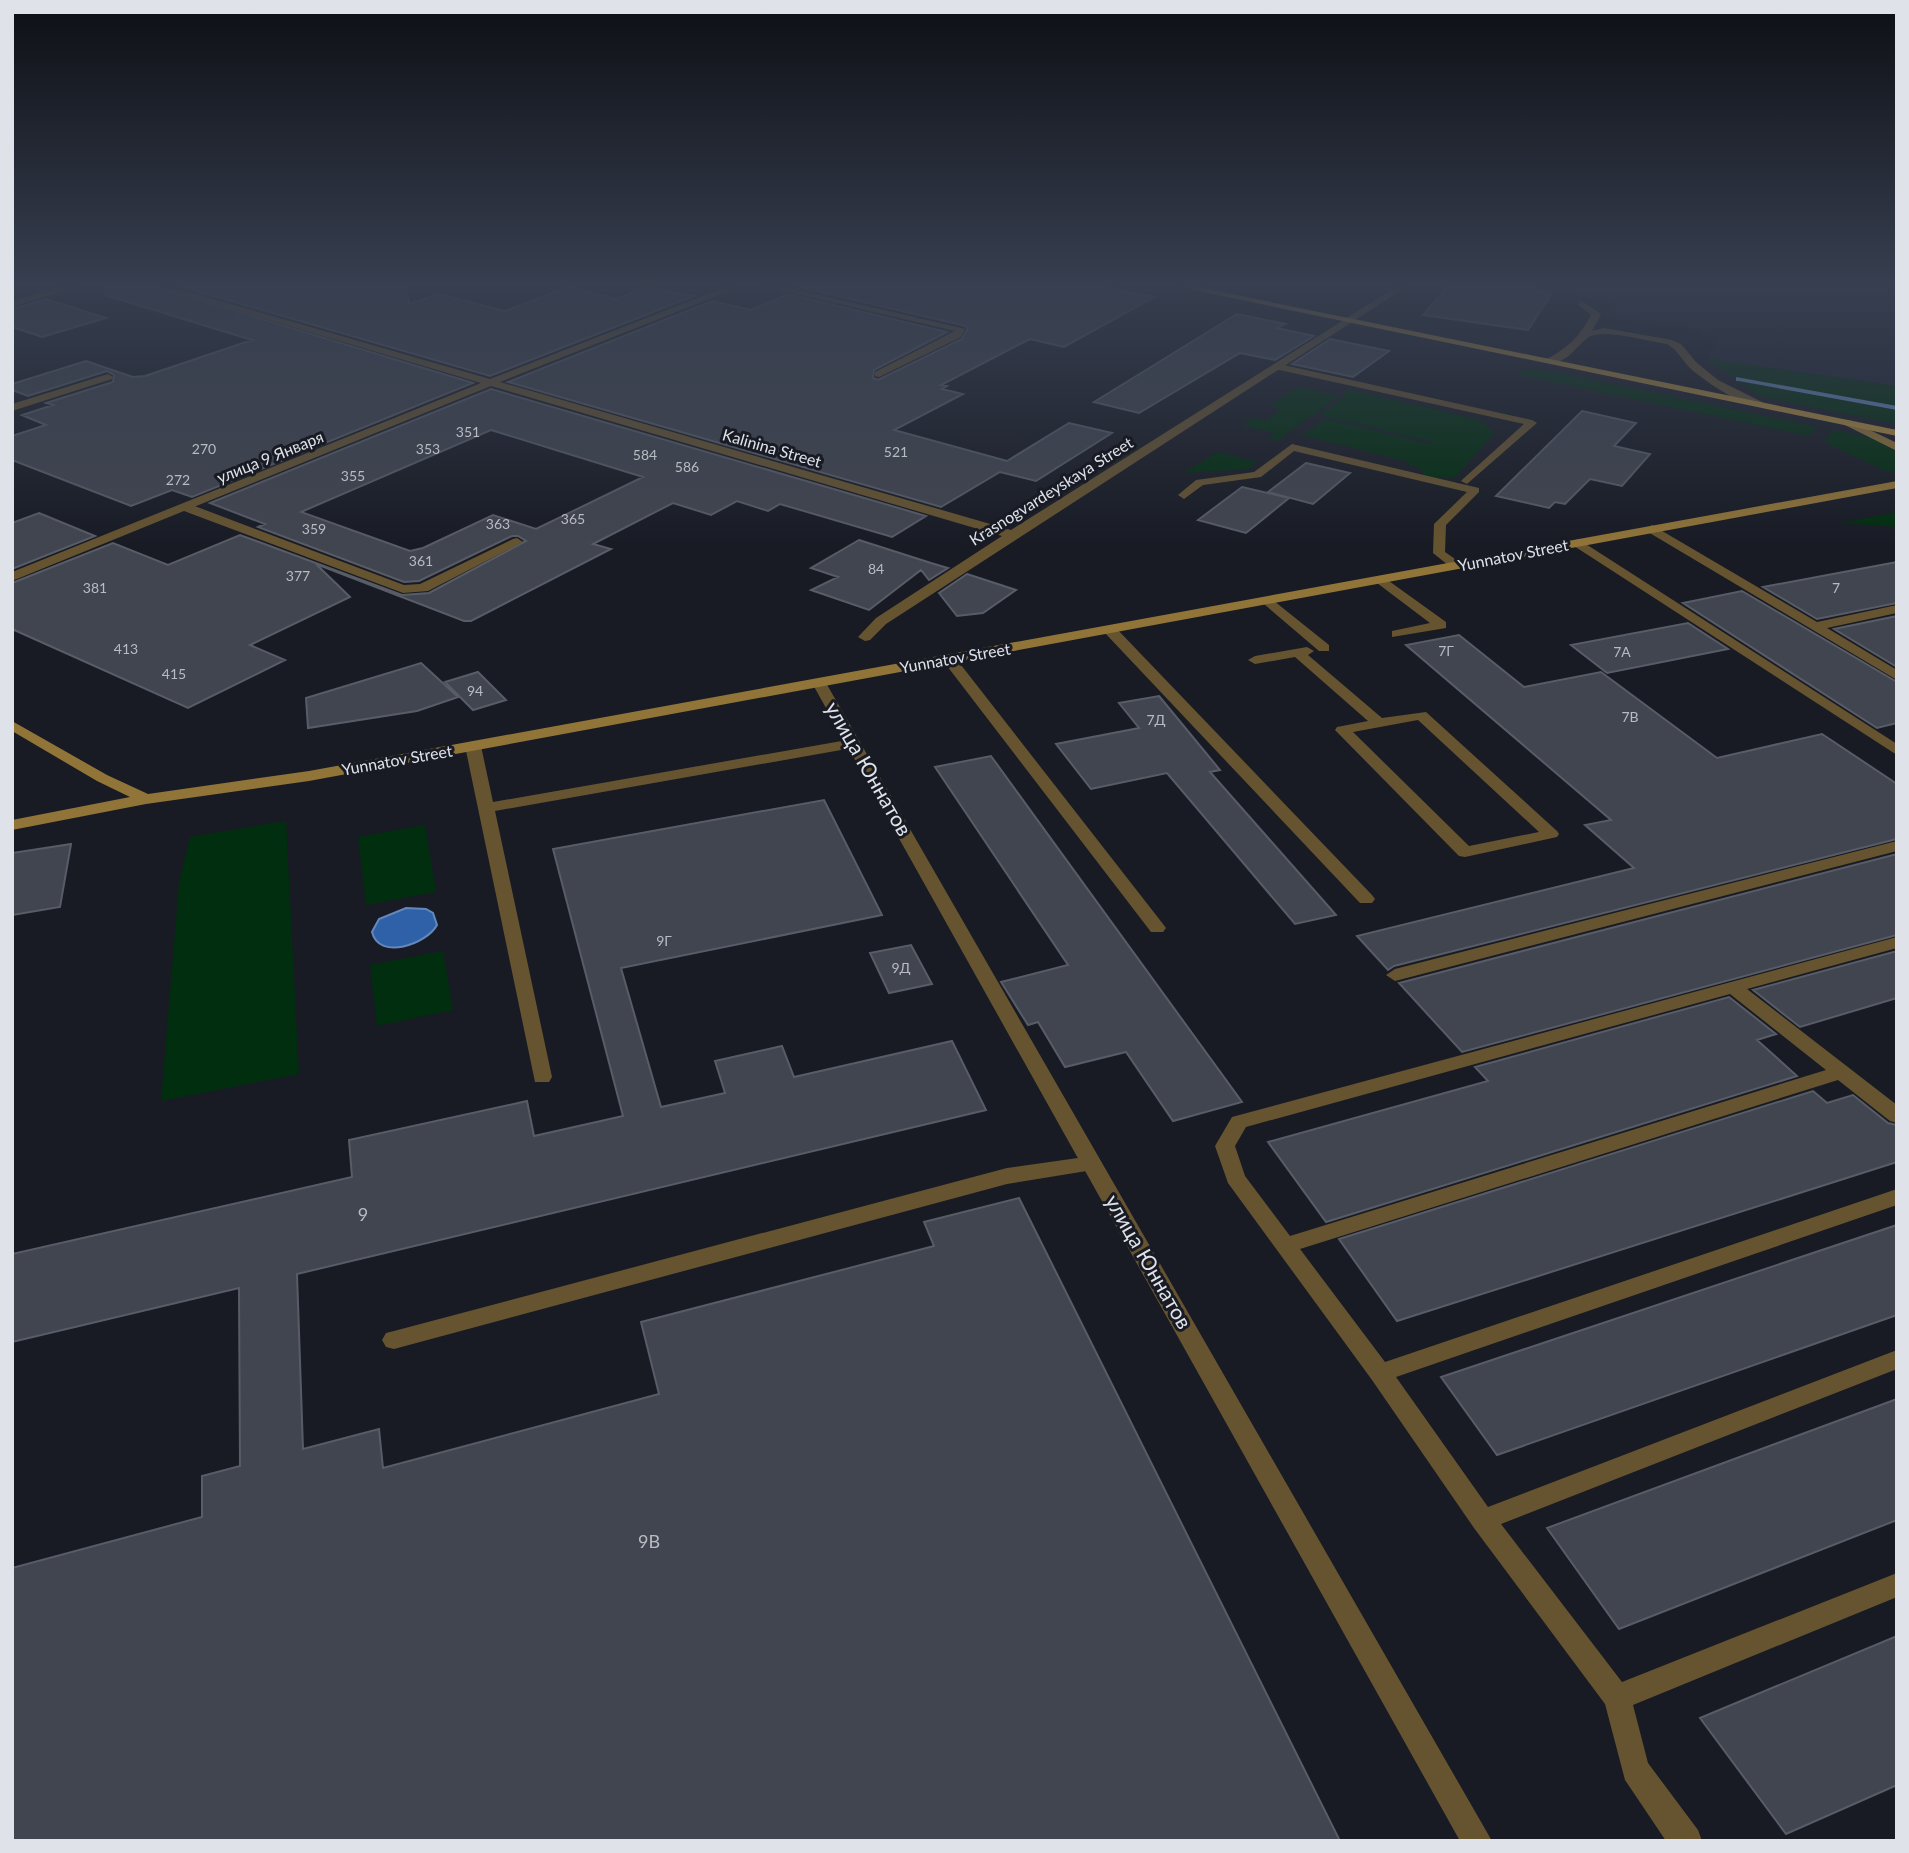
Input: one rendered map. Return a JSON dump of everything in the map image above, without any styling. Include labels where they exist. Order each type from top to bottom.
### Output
[{"type":"main road","points":[[1608,373],[1897,433]]},
{"type":"main road","points":[[1849,423],[1897,448]]},
{"type":"main road","name":"Yunnatov Street","points":[[12,825],[146,799],[309,776],[1897,484]]},
{"type":"main road","points":[[12,725],[103,778],[146,799]]},
{"type":"street","name":"Kalinina Street","points":[[462,373],[1010,534]]},
{"type":"street","name":"улица 9 Января","points":[[12,577],[188,508],[514,373]]},
{"type":"street","name":"Krasnogvardeyskaya Street","points":[[865,637],[881,621],[1010,534],[1269,373]]},
{"type":"street","points":[[1308,373],[1532,423],[1467,481]]},
{"type":"street","points":[[1706,373],[1731,393],[1763,405]]},
{"type":"street","points":[[12,408],[108,377]]},
{"type":"street","points":[[1184,495],[1200,482],[1256,475],[1292,447],[1475,490],[1440,524],[1439,553],[1457,566]]},
{"type":"street","points":[[188,508],[403,589],[424,588],[517,542]]},
{"type":"street","points":[[1652,529],[1897,676]]},
{"type":"street","points":[[1578,543],[1897,751]]},
{"type":"street","points":[[1382,580],[1441,625],[1397,634]]},
{"type":"street","points":[[1255,660],[1324,648],[1269,600]]},
{"type":"street","points":[[1814,627],[1897,609]]},
{"type":"street","points":[[1110,630],[1366,899]]},
{"type":"street","points":[[1298,653],[1379,723]]},
{"type":"street","points":[[949,659],[1157,928]]},
{"type":"street","name":"улица Юннатов","points":[[819,683],[1478,1841]]},
{"type":"street","points":[[1421,715],[1551,834],[1465,852],[1342,730],[1379,723],[1421,715]]},
{"type":"street","points":[[486,808],[853,744]]},
{"type":"street","points":[[473,746],[542,1077]]},
{"type":"street","points":[[1395,975],[1897,846]]},
{"type":"street","points":[[1687,1841],[1635,1770],[1617,1698],[1483,1520],[1380,1373],[1235,1178],[1225,1146],[1240,1122],[1897,942]]},
{"type":"street","points":[[1734,988],[1897,1116]]},
{"type":"street","points":[[1284,1246],[1842,1072]]},
{"type":"street","points":[[394,1340],[1007,1176],[1092,1164]]},
{"type":"street","points":[[1380,1373],[1897,1196]]},
{"type":"street","points":[[1483,1520],[1897,1359]]},
{"type":"street","points":[[1617,1698],[1897,1585]]},
{"type":"shaded area","points":[[1809,373],[1897,373],[1897,386]]},
{"type":"green space","points":[[1563,373],[1817,427],[1809,436],[1518,375]]},
{"type":"green space","points":[[1727,373],[1809,373],[1897,386],[1897,424],[1758,396]]},
{"type":"green space","points":[[1297,387],[1339,396],[1277,441],[1268,439],[1275,433],[1243,426],[1253,418],[1265,421],[1280,410],[1269,406]]},
{"type":"green space","points":[[1347,389],[1480,420],[1495,433],[1455,477],[1425,477],[1420,468],[1406,464],[1408,462],[1302,435],[1326,419],[1430,444],[1433,442],[1320,415],[1342,399]]},
{"type":"green space","points":[[1833,430],[1867,437],[1890,448],[1897,453],[1897,470],[1888,472],[1824,442]]},
{"type":"green space","points":[[1218,452],[1257,462],[1248,469],[1184,473]]},
{"type":"green space","points":[[1897,512],[1897,527],[1841,523]]},
{"type":"green space","points":[[286,821],[299,1074],[161,1101],[179,883],[190,837]]},
{"type":"green space","points":[[425,825],[436,892],[366,905],[358,837]]},
{"type":"green space","points":[[443,951],[453,1010],[377,1026],[370,965]]},
{"type":"water","points":[[406,908],[426,909],[433,913],[437,925],[432,932],[414,943],[393,948],[376,941],[372,932],[379,919]]},
{"type":"building","points":[[46,373],[99,373],[28,396],[12,390],[12,384]]},
{"type":"building","points":[[111,373],[145,376],[153,373],[442,373],[473,383],[192,497],[172,490],[131,506],[12,460],[12,436],[46,425],[22,415],[53,405],[46,403],[113,382],[114,375]]},
{"type":"building","points":[[529,373],[874,373],[873,378],[878,380],[891,373],[963,373],[941,385],[947,386],[942,389],[963,394],[894,430],[1007,461],[1069,423],[1112,433],[1036,481],[1000,472],[941,507],[508,382]]},
{"type":"building","points":[[1140,373],[1206,373],[1139,413],[1094,402]]},
{"type":"building","points":[[1336,373],[1358,373],[1353,377]]},
{"type":"building","points":[[491,389],[926,516],[892,537],[780,504],[768,511],[737,501],[711,515],[673,503],[593,544],[611,549],[471,621],[464,621],[316,564],[350,597],[250,645],[285,660],[188,708],[12,629],[12,583],[113,543],[168,565],[240,535],[402,595],[429,593],[526,541],[512,536],[419,581],[404,582],[258,527],[265,524],[210,503]],"holes":[[[491,430],[643,477],[536,529],[493,515],[423,548],[410,551],[301,512]]]},
{"type":"building","points":[[1582,411],[1636,423],[1614,446],[1650,454],[1622,486],[1590,479],[1565,504],[1555,502],[1549,508],[1496,496]]},
{"type":"building","points":[[1306,463],[1350,473],[1313,504],[1268,492]]},
{"type":"building","points":[[1242,487],[1289,498],[1246,533],[1198,520]]},
{"type":"building","points":[[39,513],[95,536],[12,569],[12,523]]},
{"type":"building","points":[[859,540],[948,568],[929,580],[921,570],[869,610],[811,590],[838,577],[811,568]]},
{"type":"building","points":[[1897,562],[1897,603],[1817,619],[1763,587]]},
{"type":"building","points":[[967,574],[1016,590],[983,613],[957,616],[939,593]]},
{"type":"building","points":[[1742,591],[1897,682],[1897,723],[1877,728],[1683,603]]},
{"type":"building","points":[[1897,616],[1897,667],[1834,629]]},
{"type":"building","points":[[1688,623],[1728,649],[1607,673],[1571,645]]},
{"type":"building","points":[[1459,635],[1524,687],[1601,672],[1717,758],[1822,734],[1897,784],[1897,839],[1394,966],[1388,970],[1357,936],[1634,868],[1585,825],[1611,820],[1406,645]]},
{"type":"building","points":[[421,663],[458,697],[417,711],[308,728],[306,698]]},
{"type":"building","points":[[478,672],[506,700],[473,710],[445,682]]},
{"type":"building","points":[[1159,696],[1220,770],[1210,772],[1336,915],[1295,924],[1167,773],[1091,789],[1056,744],[1139,728],[1119,703]]},
{"type":"building","points":[[991,756],[1242,1102],[1173,1121],[1126,1052],[1065,1067],[1038,1022],[1028,1025],[1001,982],[1068,965],[935,767]]},
{"type":"building","points":[[824,800],[882,915],[621,968],[661,1107],[725,1093],[715,1061],[782,1046],[794,1077],[952,1041],[986,1110],[297,1274],[303,1449],[379,1429],[383,1468],[659,1394],[641,1322],[934,1246],[924,1222],[1019,1198],[1340,1841],[12,1841],[12,1568],[202,1517],[202,1476],[240,1466],[239,1288],[12,1342],[12,1254],[352,1177],[349,1140],[527,1101],[534,1136],[623,1116],[553,849]]},
{"type":"building","points":[[71,844],[60,907],[12,915],[12,853]]},
{"type":"building","points":[[1897,854],[1897,935],[1462,1052],[1399,983]]},
{"type":"building","points":[[911,945],[932,984],[889,993],[870,953]]},
{"type":"building","points":[[1897,951],[1897,998],[1800,1027],[1753,990]]},
{"type":"building","points":[[1729,997],[1776,1034],[1757,1040],[1797,1076],[1326,1222],[1268,1142],[1488,1081],[1475,1067]]},
{"type":"building","points":[[1813,1091],[1827,1103],[1853,1095],[1888,1123],[1897,1125],[1897,1162],[1397,1321],[1339,1239]]},
{"type":"building","points":[[1897,1225],[1897,1315],[1497,1455],[1441,1377]]},
{"type":"building","points":[[1897,1399],[1897,1520],[1619,1629],[1547,1528]]},
{"type":"building","points":[[1897,1636],[1897,1785],[1786,1834],[1700,1718]]},
{"type":"waterway","points":[[1739,379],[1897,408]]}]
